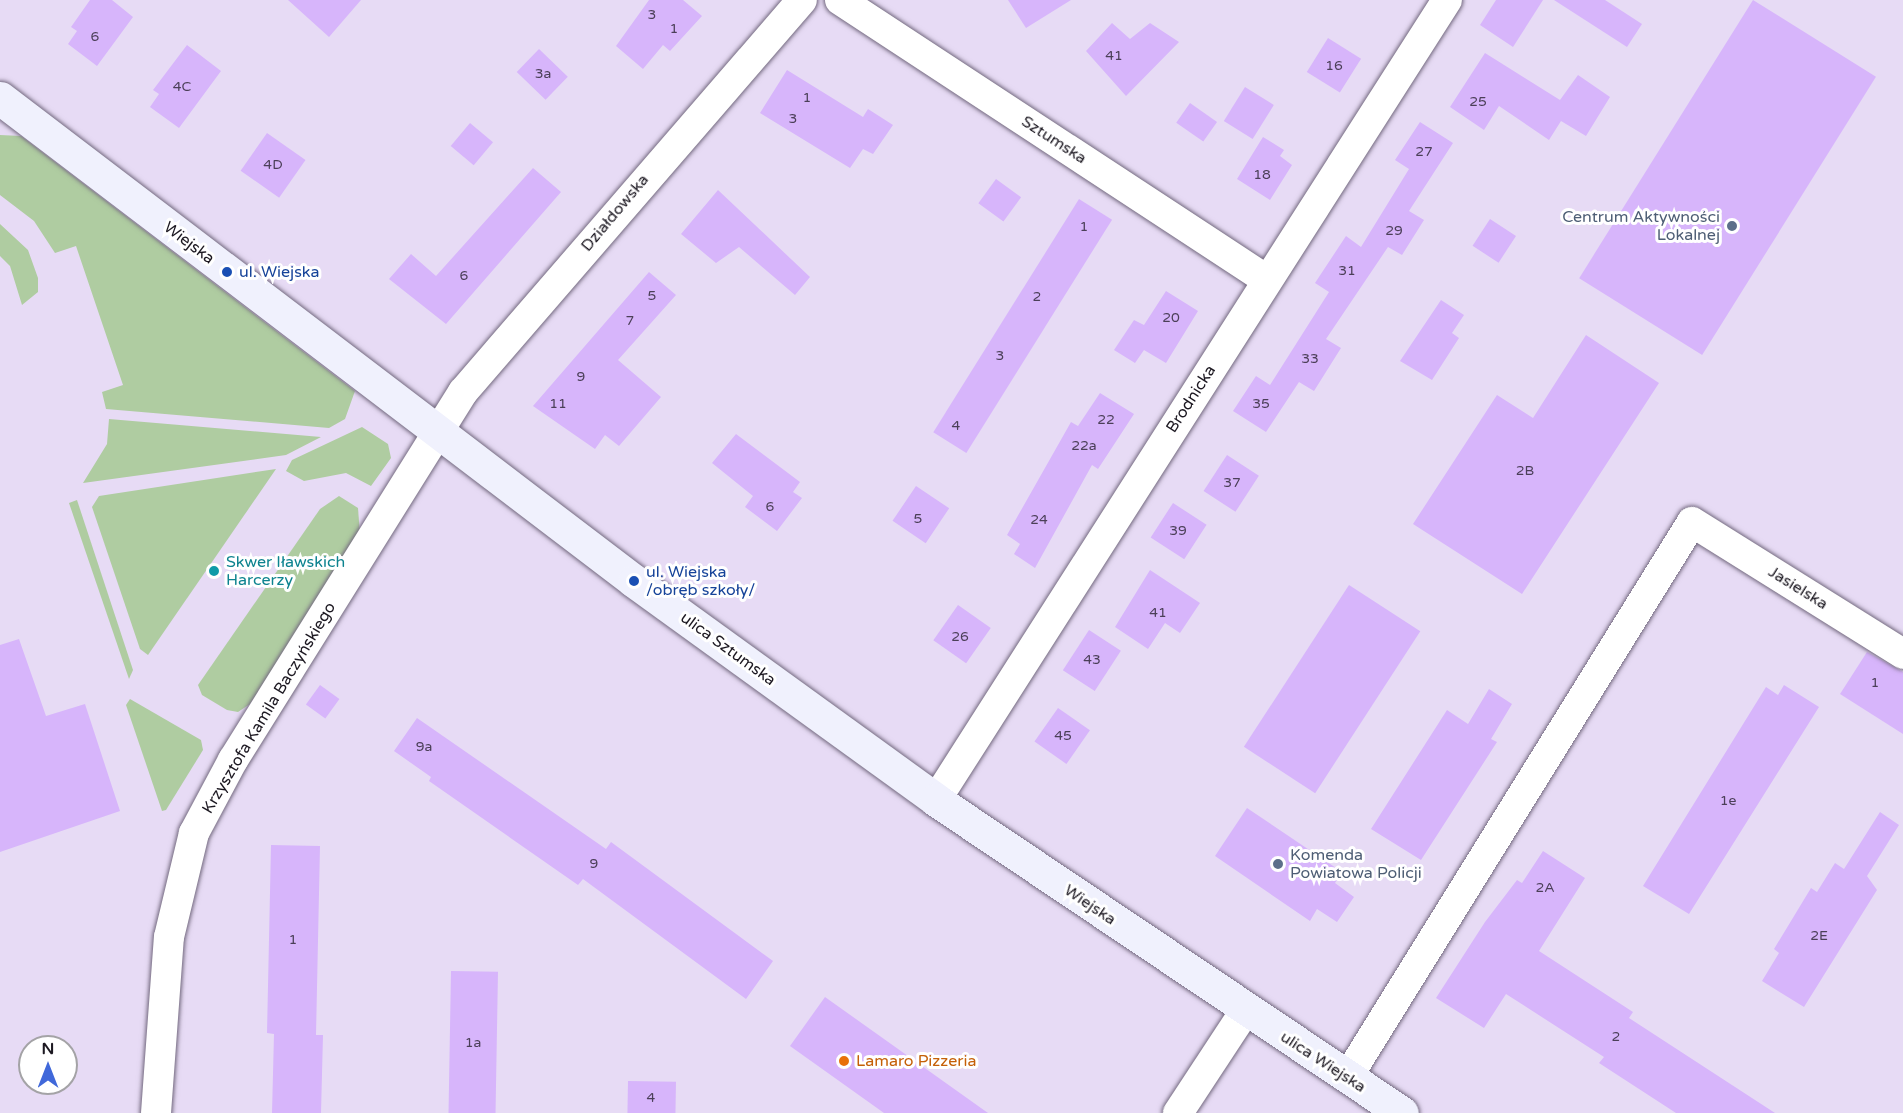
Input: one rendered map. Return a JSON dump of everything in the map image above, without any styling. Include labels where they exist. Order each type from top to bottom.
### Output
[{"type":"street","name":"Działdowska","points":[[435,433],[487,365],[802,0]]},
{"type":"street","name":"Sztumska","points":[[840,0],[1267,280]]},
{"type":"street","name":"Brodnicka","points":[[936,800],[1447,0]]},
{"type":"street","name":"Wiejska","points":[[0,98],[435,433]]},
{"type":"street","name":"ulica Sztumska","points":[[435,433],[936,800]]},
{"type":"street","name":"Krzysztofa Kamila Baczyńskiego","points":[[156,1113],[169,937],[194,833],[435,433]]},
{"type":"street","name":"Jasielska","points":[[1347,1078],[1692,522],[1903,654]]},
{"type":"street","name":"Wiejska","points":[[936,800],[1245,1011]]},
{"type":"street","name":"ulica Wiejska","points":[[1245,1011],[1402,1113]]},
{"type":"street","points":[[1178,1113],[1245,1011]]},
{"type":"green space","points":[[0,135],[21,136],[355,391],[345,419],[329,428],[106,409],[102,392],[123,385],[76,246],[55,253],[34,221],[0,195]]},
{"type":"green space","points":[[0,224],[28,250],[38,278],[38,292],[22,305],[10,266],[0,256]]},
{"type":"green space","points":[[109,419],[321,437],[286,455],[83,483],[107,444]]},
{"type":"green space","points":[[362,427],[388,444],[391,458],[371,486],[346,473],[304,481],[286,471],[292,460]]},
{"type":"green space","points":[[276,469],[148,655],[140,649],[92,507],[99,496]]},
{"type":"green space","points":[[339,496],[358,508],[360,535],[250,704],[238,712],[227,710],[202,695],[198,685],[320,509]]},
{"type":"green space","points":[[77,500],[133,670],[129,679],[69,503]]},
{"type":"green space","points":[[130,699],[201,740],[203,750],[166,810],[162,811],[126,705]]},
{"type":"building","points":[[90,0],[112,0],[133,17],[97,66],[68,44],[77,31],[71,27]]},
{"type":"building","points":[[288,0],[361,0],[329,37]]},
{"type":"building","points":[[649,0],[683,0],[702,16],[670,51],[663,45],[643,69],[616,46]]},
{"type":"building","points":[[1008,0],[1071,0],[1026,28]]},
{"type":"building","points":[[1496,0],[1543,0],[1513,47],[1480,25]]},
{"type":"building","points":[[1554,0],[1605,0],[1642,24],[1627,47]]},
{"type":"building","points":[[1753,0],[1876,77],[1702,355],[1579,278]]},
{"type":"building","points":[[1112,23],[1130,39],[1150,23],[1179,42],[1126,96],[1086,51]]},
{"type":"building","points":[[1328,38],[1361,59],[1340,93],[1307,72]]},
{"type":"building","points":[[187,45],[221,71],[179,128],[150,107],[159,94],[153,90]]},
{"type":"building","points":[[539,49],[568,77],[546,100],[517,72]]},
{"type":"building","points":[[1485,53],[1560,100],[1578,75],[1610,97],[1586,136],[1561,121],[1549,140],[1499,106],[1484,130],[1450,107]]},
{"type":"building","points":[[787,70],[863,117],[868,109],[893,125],[873,154],[863,149],[850,168],[760,113]]},
{"type":"building","points":[[1245,87],[1274,105],[1253,139],[1224,121]]},
{"type":"building","points":[[1190,103],[1217,122],[1203,142],[1176,123]]},
{"type":"building","points":[[1420,122],[1453,143],[1409,211],[1424,220],[1402,255],[1388,247],[1326,339],[1341,348],[1314,391],[1299,382],[1266,432],[1233,411],[1256,376],[1270,385],[1329,292],[1315,283],[1346,236],[1361,247],[1409,169],[1395,160]]},
{"type":"building","points":[[470,123],[493,142],[474,165],[451,146]]},
{"type":"building","points":[[267,133],[306,160],[279,198],[241,171]]},
{"type":"building","points":[[1263,137],[1284,150],[1280,156],[1292,165],[1270,200],[1237,179]]},
{"type":"building","points":[[533,168],[561,192],[446,324],[389,279],[411,254],[436,276]]},
{"type":"building","points":[[996,179],[1021,197],[1003,221],[978,203]]},
{"type":"building","points":[[718,190],[810,277],[795,295],[739,247],[716,263],[681,234]]},
{"type":"building","points":[[1079,199],[1112,220],[966,453],[933,432]]},
{"type":"building","points":[[1490,219],[1516,236],[1499,263],[1473,246]]},
{"type":"building","points":[[649,272],[676,295],[618,360],[661,397],[619,446],[605,435],[595,449],[533,406]]},
{"type":"building","points":[[1166,291],[1198,311],[1166,363],[1144,350],[1135,363],[1114,350],[1134,320],[1144,325]]},
{"type":"building","points":[[1441,300],[1464,315],[1452,333],[1459,338],[1432,380],[1400,361]]},
{"type":"building","points":[[1586,335],[1659,383],[1522,594],[1413,524],[1497,395],[1533,418]]},
{"type":"building","points":[[1100,393],[1134,414],[1098,469],[1092,465],[1035,568],[1014,554],[1020,544],[1007,535],[1071,422],[1078,426]]},
{"type":"building","points":[[736,434],[800,482],[793,492],[802,498],[777,531],[745,507],[753,496],[712,463]]},
{"type":"building","points":[[1227,455],[1259,476],[1235,512],[1204,491]]},
{"type":"building","points":[[916,486],[949,508],[926,543],[893,521]]},
{"type":"building","points":[[1173,503],[1207,525],[1184,559],[1151,537]]},
{"type":"building","points":[[1150,570],[1200,603],[1180,633],[1165,623],[1148,649],[1115,627]]},
{"type":"building","points":[[1349,585],[1420,631],[1315,793],[1244,747]]},
{"type":"building","points":[[958,605],[991,628],[966,663],[933,640]]},
{"type":"building","points":[[1089,630],[1121,651],[1095,691],[1063,670]]},
{"type":"building","points":[[19,639],[46,716],[85,704],[120,811],[0,852],[0,645]]},
{"type":"building","points":[[1867,652],[1903,672],[1903,734],[1840,694]]},
{"type":"building","points":[[320,685],[339,699],[325,719],[306,704]]},
{"type":"building","points":[[1784,685],[1819,707],[1689,914],[1643,886],[1766,687],[1778,695]]},
{"type":"building","points":[[1489,689],[1512,704],[1491,739],[1497,742],[1421,860],[1371,829],[1447,710],[1468,724]]},
{"type":"building","points":[[1058,708],[1090,730],[1066,764],[1034,742]]},
{"type":"building","points":[[417,718],[606,849],[611,842],[773,961],[746,999],[583,879],[578,885],[429,781],[431,777],[394,751]]},
{"type":"building","name":"Komenda Powiatowa Policji","points":[[1247,808],[1342,872],[1335,883],[1354,897],[1337,922],[1317,909],[1310,921],[1215,856]]},
{"type":"building","points":[[1880,812],[1899,825],[1867,876],[1877,890],[1804,1007],[1762,981],[1779,953],[1774,949],[1811,888],[1817,892],[1835,863],[1844,869]]},
{"type":"building","points":[[271,845],[320,846],[316,1035],[323,1035],[321,1113],[272,1113],[274,1034],[267,1033]]},
{"type":"building","points":[[1543,851],[1585,878],[1539,951],[1633,1012],[1629,1018],[1775,1113],[1676,1113],[1599,1063],[1604,1057],[1506,994],[1484,1028],[1436,998],[1485,922],[1517,880],[1522,883]]},
{"type":"building","points":[[451,971],[498,972],[496,1113],[449,1113]]},
{"type":"building","points":[[825,997],[988,1113],[884,1113],[790,1046]]},
{"type":"building","points":[[628,1081],[676,1082],[675,1113],[627,1113]]},
{"type":"place","name":"Centrum Aktywności Lokalnej","points":[[1732,226]]},
{"type":"place","name":"ul. Wiejska","points":[[227,272]]},
{"type":"place","name":"Skwer Iławskich Harcerzy","points":[[214,571]]},
{"type":"place","name":"ul. Wiejska /obręb szkoły/","points":[[634,581]]},
{"type":"place","name":"Komenda Powiatowa Policji","points":[[1278,864]]},
{"type":"place","name":"Lamaro Pizzeria","points":[[844,1061]]}]
